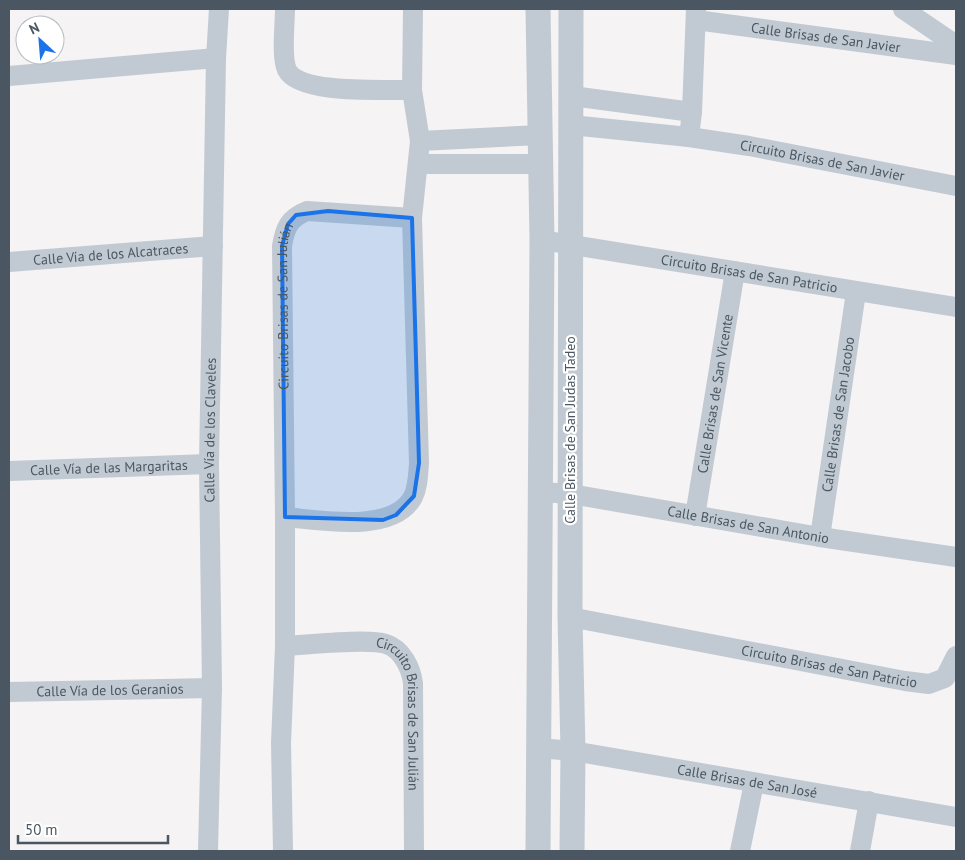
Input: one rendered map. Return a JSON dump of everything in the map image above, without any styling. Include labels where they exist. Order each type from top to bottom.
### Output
[{"type":"street","name":"Calle Vía de los Claveles","points":[[208,851],[212,688],[209,464],[216,58],[219,9]]},
{"type":"street","points":[[285,9],[286,69],[297,80],[321,87],[412,90]]},
{"type":"street","points":[[285,517],[358,521],[383,520],[396,515],[407,506],[414,496],[419,463],[412,218],[420,141],[412,90],[413,9]]},
{"type":"street","name":"Calle Brisas de San Judas Tadeo","points":[[538,9],[542,240],[538,851]]},
{"type":"street","name":"Calle Brisas de San Judas Tadeo","points":[[571,9],[570,617],[573,751],[572,851]]},
{"type":"street","points":[[903,9],[956,45]]},
{"type":"street","points":[[688,137],[692,112],[696,14]]},
{"type":"street","name":"Calle Brisas de San Javier","points":[[696,14],[956,55]]},
{"type":"street","points":[[9,76],[216,58]]},
{"type":"street","points":[[572,96],[692,112]]},
{"type":"street","name":"Circuito Brisas de San Javier","points":[[571,125],[688,137],[956,186]]},
{"type":"street","points":[[420,141],[540,135]]},
{"type":"street","points":[[419,164],[541,164]]},
{"type":"street","name":"Circuito Brisas de San Julián","points":[[283,851],[281,743],[285,646],[282,246],[284,233],[296,215],[307,211],[412,218]]},
{"type":"street","name":"Circuito Brisas de San Patricio","points":[[542,240],[956,307]]},
{"type":"street","name":"Calle Vía de los Alcatraces","points":[[9,262],[213,246]]},
{"type":"street","name":"Calle Brisas de San Vicente","points":[[695,516],[735,271]]},
{"type":"street","name":"Calle Brisas de San Jacobo","points":[[820,537],[856,292]]},
{"type":"street","name":"Calle Vía de las Margaritas","points":[[9,471],[209,464]]},
{"type":"street","name":"Calle Brisas de San Antonio","points":[[541,492],[571,494],[820,537],[956,557]]},
{"type":"street","name":"Circuito Brisas de San Patricio","points":[[570,617],[905,681],[930,684],[945,678],[956,656]]},
{"type":"street","name":"Circuito Brisas de San Julián","points":[[285,646],[380,643],[396,649],[402,656],[411,671],[413,683],[414,851]]},
{"type":"street","name":"Calle Vía de los Geranios","points":[[9,692],[212,688]]},
{"type":"street","name":"Calle Brisas de San José","points":[[539,748],[573,751],[956,817]]},
{"type":"street","points":[[740,851],[754,783]]},
{"type":"street","points":[[860,851],[869,801]]},
{"type":"highlighted area","points":[[328,211],[412,218],[419,463],[414,496],[396,515],[383,520],[285,517],[282,246],[288,224],[296,215]]}]
